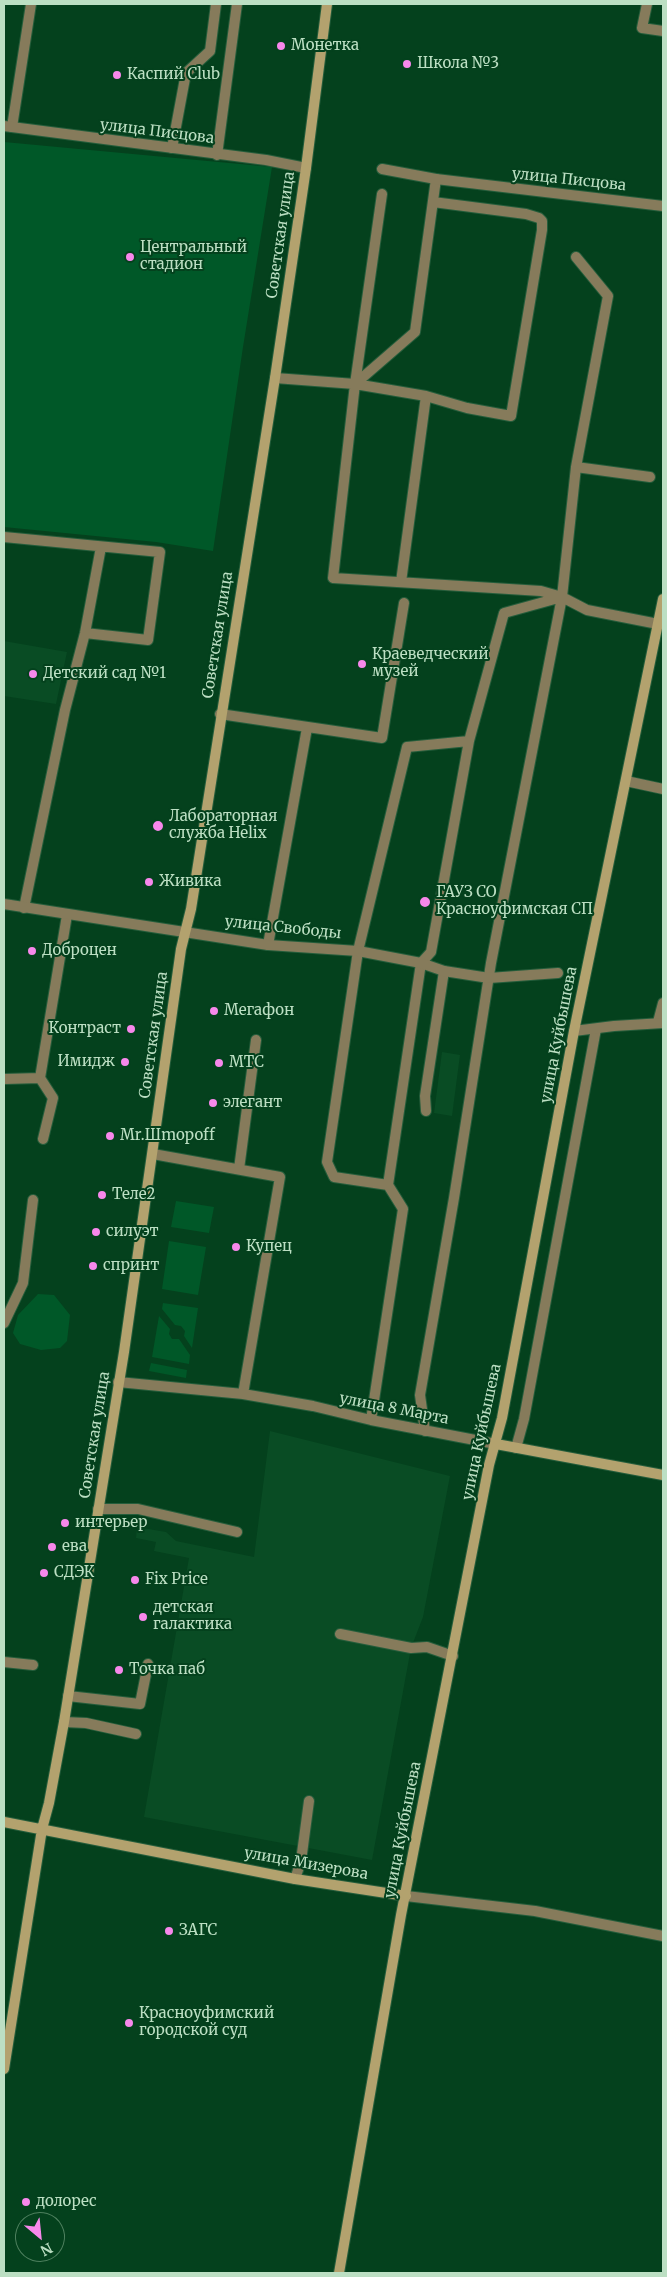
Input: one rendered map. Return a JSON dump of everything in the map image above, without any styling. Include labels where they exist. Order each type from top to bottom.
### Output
[{"type":"main road","name":"Советская улица","points":[[4,2069],[42,1829],[49,1803],[64,1722],[118,1382],[184,933],[191,909],[220,714],[275,378],[306,168],[327,4]]},
{"type":"main road","name":"улица Куйбышева","points":[[339,2273],[406,1896],[452,1656],[489,1465],[496,1444],[574,1031],[663,599]]},
{"type":"main road","name":"улица 8 Марта","points":[[496,1444],[663,1475]]},
{"type":"main road","name":"улица Мизерова","points":[[4,1822],[295,1879],[406,1896]]},
{"type":"street","points":[[8,127],[31,4]]},
{"type":"street","points":[[172,148],[186,73],[210,52],[216,4]]},
{"type":"street","points":[[217,155],[237,4]]},
{"type":"street","points":[[646,4],[642,28],[663,31]]},
{"type":"street","name":"улица Писцова","points":[[8,127],[266,160],[306,168]]},
{"type":"street","name":"улица Писцова","points":[[382,169],[436,179],[663,206]]},
{"type":"street","points":[[355,384],[415,332],[436,179]]},
{"type":"street","points":[[382,194],[355,384],[333,578],[541,591],[562,597],[586,610],[658,624]]},
{"type":"street","points":[[275,378],[355,384],[426,396],[467,408],[512,416],[543,226],[539,218],[534,216],[433,202]]},
{"type":"street","points":[[425,1431],[420,1395],[489,978],[562,597],[576,467],[608,296],[576,257]]},
{"type":"street","points":[[400,582],[426,396]]},
{"type":"street","points":[[576,467],[650,477]]},
{"type":"street","points":[[4,537],[160,552],[148,640],[85,633]]},
{"type":"street","points":[[24,908],[64,710],[85,633],[101,547]]},
{"type":"street","points":[[371,1420],[402,1209],[388,1185],[421,963],[431,952],[469,741],[504,613],[562,597]]},
{"type":"street","points":[[220,714],[382,738],[404,602]]},
{"type":"street","points":[[268,945],[307,728]]},
{"type":"street","points":[[388,1185],[334,1177],[327,1162],[358,950],[407,747],[469,741]]},
{"type":"street","points":[[626,781],[663,789]]},
{"type":"street","name":"улица Свободы","points":[[4,904],[268,945],[358,950],[421,963],[444,971],[489,978],[558,973]]},
{"type":"street","points":[[43,1139],[53,1098],[40,1078],[68,915]]},
{"type":"street","points":[[426,1111],[425,1096],[444,971]]},
{"type":"street","points":[[574,1031],[661,1023],[663,1003]]},
{"type":"street","points":[[516,1448],[526,1410],[596,1029]]},
{"type":"street","points":[[239,1169],[256,1040]]},
{"type":"street","points":[[4,1079],[40,1078]]},
{"type":"street","points":[[153,1154],[280,1176],[243,1394]]},
{"type":"street","points":[[4,1323],[23,1283],[33,1200]]},
{"type":"street","name":"улица 8 Марта","points":[[118,1382],[243,1394],[313,1406],[371,1420],[496,1444]]},
{"type":"street","points":[[98,1509],[138,1509],[237,1532]]},
{"type":"street","points":[[340,1634],[411,1648],[427,1647],[452,1656]]},
{"type":"street","points":[[4,1662],[33,1665]]},
{"type":"street","points":[[68,1696],[140,1704],[148,1664]]},
{"type":"street","points":[[64,1722],[86,1723],[136,1734]]},
{"type":"street","points":[[295,1879],[301,1861],[309,1801]]},
{"type":"street","name":"улица Мизерова","points":[[406,1896],[535,1911],[663,1936]]},
{"type":"shaded area","name":"Центральный стадион","points":[[4,142],[272,167],[213,551],[156,542],[4,527]]},
{"type":"shaded area","name":"Детский сад №1","points":[[4,641],[67,652],[56,704],[4,696]]},
{"type":"shaded area","points":[[442,1052],[460,1055],[452,1116],[434,1113]]},
{"type":"shaded area","points":[[176,1201],[214,1207],[209,1233],[171,1227]]},
{"type":"shaded area","points":[[169,1241],[206,1247],[198,1295],[162,1289]]},
{"type":"shaded area","points":[[38,1294],[54,1295],[70,1315],[67,1341],[60,1348],[41,1350],[20,1344],[13,1333],[18,1315]]},
{"type":"shaded area","points":[[163,1303],[198,1308],[192,1348],[184,1336],[185,1331],[181,1326],[175,1325],[162,1309]]},
{"type":"shaded area","points":[[159,1316],[170,1329],[169,1334],[172,1339],[179,1339],[190,1355],[189,1364],[152,1357]]},
{"type":"shaded area","points":[[151,1363],[187,1370],[186,1378],[149,1371]]},
{"type":"shaded area","points":[[270,1431],[450,1476],[423,1617],[411,1648],[372,1860],[144,1817],[189,1558],[154,1551],[156,1542],[136,1538],[137,1527],[166,1532],[176,1541],[254,1557]]},
{"type":"place","name":"Монетка","points":[[281,46]]},
{"type":"place","name":"Школа №3","points":[[407,64]]},
{"type":"place","name":"Каспий Club","points":[[117,75]]},
{"type":"place","name":"Центральный стадион","points":[[130,257]]},
{"type":"place","name":"Краеведческий музей","points":[[362,664]]},
{"type":"place","name":"Детский сад №1","points":[[33,674]]},
{"type":"place","name":"Лабораторная служба Helix","points":[[158,826]]},
{"type":"place","name":"Живика","points":[[149,882]]},
{"type":"place","name":"ГАУЗ СО Красноуфимская СП","points":[[425,902]]},
{"type":"place","name":"Доброцен","points":[[32,951]]},
{"type":"place","name":"Мегафон","points":[[214,1011]]},
{"type":"place","name":"Контраст","points":[[131,1029]]},
{"type":"place","name":"Имидж","points":[[125,1062]]},
{"type":"place","name":"МТС","points":[[219,1063]]},
{"type":"place","name":"элегант","points":[[213,1103]]},
{"type":"place","name":"Mr.Шmopoff","points":[[110,1136]]},
{"type":"place","name":"Теле2","points":[[102,1195]]},
{"type":"place","name":"силуэт","points":[[96,1232]]},
{"type":"place","name":"Купец","points":[[236,1247]]},
{"type":"place","name":"спринт","points":[[93,1266]]},
{"type":"place","name":"интерьер","points":[[65,1523]]},
{"type":"place","name":"ева","points":[[52,1547]]},
{"type":"place","name":"СДЭК","points":[[44,1573]]},
{"type":"place","name":"Fix Price","points":[[135,1580]]},
{"type":"place","name":"детская галактика","points":[[143,1617]]},
{"type":"place","name":"Точка паб","points":[[119,1670]]},
{"type":"place","name":"ЗАГС","points":[[169,1931]]},
{"type":"place","name":"Красноуфимский городской суд","points":[[129,2023]]},
{"type":"place","name":"долорес","points":[[26,2202]]}]
